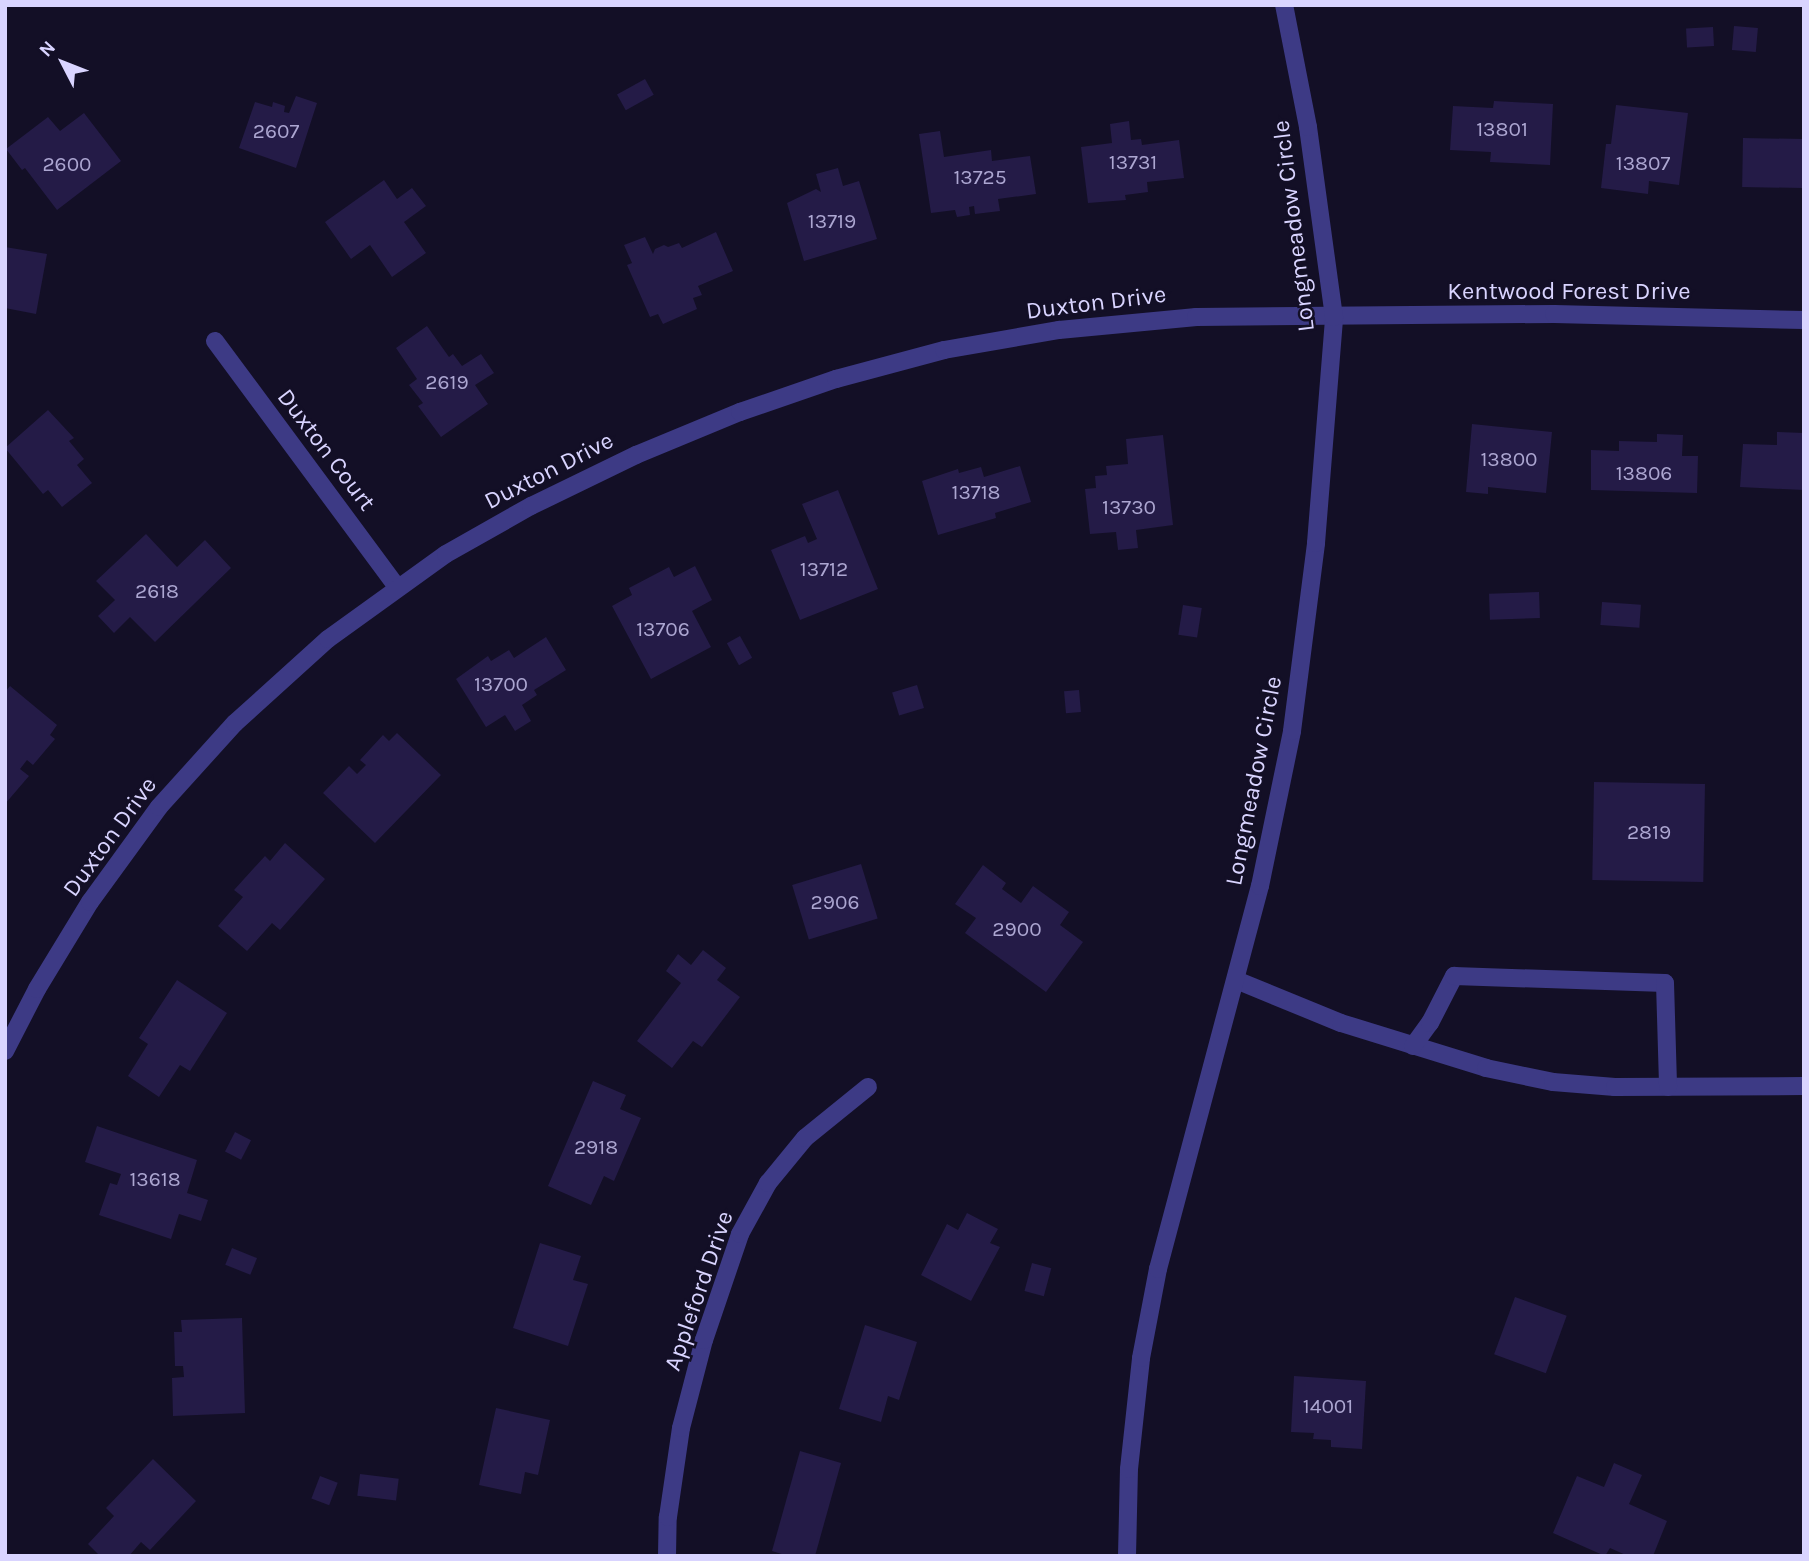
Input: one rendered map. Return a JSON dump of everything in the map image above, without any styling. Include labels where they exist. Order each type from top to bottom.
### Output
[{"type":"street","name":"Longmeadow Circle","points":[[1127,1556],[1129,1469],[1141,1358],[1158,1269],[1260,886],[1292,731],[1316,543],[1334,317],[1308,127],[1284,5]]},
{"type":"street","name":"Kentwood Forest Drive","points":[[1334,317],[1554,314],[1804,320]]},
{"type":"street","name":"Duxton Drive","points":[[5,1051],[37,989],[90,902],[159,807],[235,723],[328,639],[397,587],[446,554],[531,506],[636,455],[740,412],[836,379],[944,350],[1059,330],[1196,317],[1334,317]]},
{"type":"street","name":"Duxton Court","points":[[215,341],[397,587]]},
{"type":"street","points":[[1413,1046],[1430,1023],[1454,976],[1665,983],[1668,1087]]},
{"type":"street","points":[[1236,980],[1341,1023],[1486,1068],[1553,1082],[1668,1087],[1804,1086]]},
{"type":"street","name":"Appleford Drive","points":[[667,1556],[668,1517],[681,1428],[704,1340],[740,1234],[768,1184],[805,1138],[868,1087]]},
{"type":"building","points":[[1734,26],[1758,28],[1756,52],[1732,50]]},
{"type":"building","points":[[1713,27],[1714,46],[1687,47],[1686,28]]},
{"type":"building","points":[[645,79],[654,95],[626,110],[617,95]]},
{"type":"building","points":[[296,96],[317,103],[296,168],[239,148],[255,102],[272,107],[273,102],[285,106],[284,112],[289,113]]},
{"type":"building","points":[[1494,101],[1553,104],[1550,165],[1490,162],[1491,152],[1450,150],[1453,106],[1493,108]]},
{"type":"building","points":[[1616,105],[1688,113],[1679,185],[1649,181],[1648,194],[1601,188],[1606,144],[1611,144]]},
{"type":"building","points":[[84,113],[121,161],[57,210],[25,168],[22,170],[6,149],[48,117],[60,131]]},
{"type":"building","points":[[1129,121],[1131,140],[1141,139],[1142,145],[1179,140],[1184,178],[1147,182],[1148,192],[1125,195],[1126,200],[1088,203],[1081,147],[1112,143],[1110,124]]},
{"type":"building","points":[[940,131],[944,157],[991,150],[992,161],[1030,156],[1036,194],[998,199],[1000,211],[975,214],[974,206],[969,207],[970,215],[957,217],[955,210],[931,213],[919,134]]},
{"type":"building","points":[[1743,138],[1804,139],[1803,188],[1742,187]]},
{"type":"building","points":[[838,168],[843,186],[859,181],[877,239],[804,261],[787,203],[816,189],[821,192],[816,174]]},
{"type":"building","points":[[384,180],[397,199],[412,188],[426,206],[404,222],[426,253],[392,277],[370,245],[351,259],[325,222]]},
{"type":"building","points":[[716,232],[733,271],[698,286],[702,295],[693,298],[697,309],[663,324],[658,314],[650,317],[627,265],[632,263],[624,245],[645,237],[653,254],[655,249],[664,245],[668,247],[679,243],[682,248]]},
{"type":"building","points":[[5,247],[47,254],[36,314],[5,308]]},
{"type":"building","points":[[427,326],[449,357],[453,354],[462,366],[481,354],[494,373],[475,385],[488,404],[441,437],[418,406],[423,403],[409,385],[417,379],[396,348]]},
{"type":"building","points":[[48,410],[74,438],[69,441],[84,459],[77,465],[92,483],[62,507],[48,490],[43,494],[5,448]]},
{"type":"building","points":[[1472,424],[1552,432],[1546,493],[1488,487],[1488,494],[1466,492]]},
{"type":"building","points":[[1777,432],[1804,433],[1804,490],[1740,487],[1743,444],[1777,445]]},
{"type":"building","points":[[1657,434],[1683,435],[1682,456],[1698,456],[1697,493],[1591,490],[1591,450],[1619,451],[1619,441],[1657,442]]},
{"type":"building","points":[[1163,435],[1173,525],[1136,530],[1138,548],[1118,550],[1116,532],[1090,534],[1085,489],[1096,488],[1095,476],[1107,475],[1106,466],[1128,464],[1126,439]]},
{"type":"building","points":[[1020,466],[1031,502],[995,513],[996,518],[938,535],[922,481],[958,469],[959,473],[981,467],[984,477]]},
{"type":"building","points":[[838,490],[878,589],[800,620],[771,550],[805,536],[808,543],[817,539],[802,504]]},
{"type":"building","points":[[146,534],[177,567],[205,540],[231,568],[155,642],[130,617],[114,633],[98,616],[115,600],[96,581]]},
{"type":"building","points":[[695,566],[712,600],[692,611],[711,647],[651,679],[612,606],[632,595],[629,588],[669,567],[674,577]]},
{"type":"building","points":[[1539,592],[1540,618],[1490,620],[1489,594]]},
{"type":"building","points":[[1602,602],[1641,605],[1639,628],[1600,625]]},
{"type":"building","points":[[1183,605],[1202,608],[1197,638],[1178,635]]},
{"type":"building","points":[[740,636],[752,658],[739,665],[727,643]]},
{"type":"building","points":[[546,637],[566,670],[534,690],[537,695],[522,705],[531,721],[515,731],[505,715],[486,727],[456,679],[488,656],[491,661],[509,650],[514,658]]},
{"type":"building","points":[[917,685],[924,708],[899,716],[892,693]]},
{"type":"building","points":[[10,686],[57,725],[50,735],[55,739],[33,765],[27,760],[20,769],[29,776],[5,804],[5,692]]},
{"type":"building","points":[[1079,690],[1081,712],[1066,713],[1064,691]]},
{"type":"building","points":[[397,733],[441,775],[375,843],[323,793],[349,766],[357,774],[366,765],[360,760],[383,735],[389,741]]},
{"type":"building","points":[[1594,782],[1705,784],[1703,882],[1592,880]]},
{"type":"building","points":[[285,843],[325,879],[280,930],[272,923],[247,951],[218,926],[243,897],[234,890],[265,856],[270,861]]},
{"type":"building","points":[[861,864],[878,919],[809,940],[792,885]]},
{"type":"building","points":[[983,865],[1006,883],[1002,889],[1021,903],[1033,886],[1069,912],[1060,925],[1083,942],[1046,992],[965,933],[976,918],[955,904]]},
{"type":"building","points":[[703,950],[726,968],[717,980],[740,997],[702,1047],[693,1041],[672,1068],[637,1041],[681,983],[666,971],[678,954],[691,965]]},
{"type":"building","points":[[177,980],[227,1013],[190,1071],[180,1065],[159,1097],[128,1076],[148,1044],[139,1038]]},
{"type":"building","points":[[593,1081],[626,1095],[620,1109],[641,1118],[614,1181],[604,1176],[591,1205],[548,1186]]},
{"type":"building","points":[[97,1126],[197,1160],[187,1193],[208,1200],[201,1221],[179,1214],[171,1239],[99,1215],[110,1183],[117,1185],[121,1174],[85,1162]]},
{"type":"building","points":[[235,1132],[251,1140],[241,1160],[225,1152]]},
{"type":"building","points":[[967,1213],[998,1229],[990,1243],[1000,1247],[971,1301],[921,1275],[947,1224],[958,1230]]},
{"type":"building","points":[[540,1243],[581,1256],[573,1280],[588,1284],[568,1346],[513,1328]]},
{"type":"building","points":[[232,1248],[257,1258],[250,1275],[225,1265]]},
{"type":"building","points":[[1032,1263],[1051,1268],[1044,1296],[1024,1291]]},
{"type":"building","points":[[1515,1297],[1567,1316],[1546,1373],[1494,1354]]},
{"type":"building","points":[[242,1318],[245,1413],[173,1416],[172,1378],[184,1377],[183,1366],[175,1366],[174,1332],[182,1332],[181,1320]]},
{"type":"building","points":[[865,1325],[917,1342],[899,1400],[888,1396],[881,1422],[839,1409]]},
{"type":"building","points":[[1294,1376],[1366,1381],[1362,1449],[1331,1447],[1331,1440],[1313,1439],[1314,1433],[1291,1432]]},
{"type":"building","points":[[496,1408],[550,1420],[538,1475],[525,1472],[521,1494],[479,1485]]},
{"type":"building","points":[[800,1451],[841,1463],[815,1556],[788,1556],[772,1551]]},
{"type":"building","points":[[153,1459],[196,1501],[150,1550],[141,1542],[129,1556],[100,1556],[88,1544],[114,1516],[106,1508]]},
{"type":"building","points":[[1614,1463],[1642,1475],[1629,1504],[1667,1521],[1653,1556],[1628,1556],[1610,1548],[1605,1556],[1553,1533],[1577,1476],[1604,1487]]},
{"type":"building","points":[[360,1474],[399,1479],[396,1501],[357,1496]]},
{"type":"building","points":[[320,1476],[338,1483],[329,1505],[311,1498]]}]
